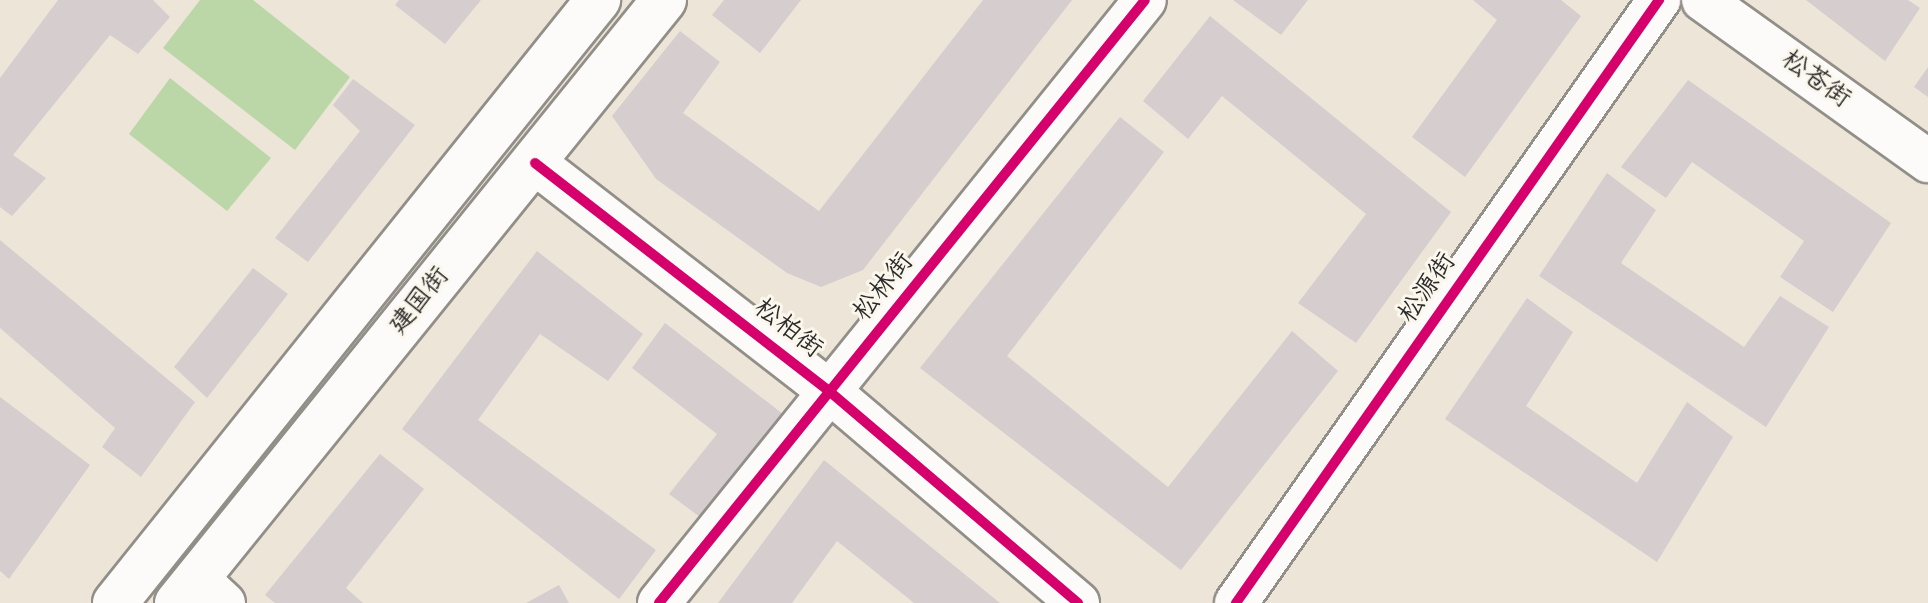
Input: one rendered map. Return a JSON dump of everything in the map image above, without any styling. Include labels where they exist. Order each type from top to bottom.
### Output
[{"type":"main road","name":"建国街","points":[[115,603],[598,0]]},
{"type":"main road","name":"建国街","points":[[199,595],[664,0]]},
{"type":"street","name":"松林街","points":[[659,603],[1145,0]]},
{"type":"street","name":"松源街","points":[[1236,603],[1659,0]]},
{"type":"street","name":"松苍街","points":[[1703,0],[1928,161]]},
{"type":"street","name":"松柏街","points":[[535,163],[829,391],[1078,603]]},
{"type":"green space","points":[[200,0],[253,0],[350,77],[295,150],[163,48]]},
{"type":"green space","points":[[170,78],[271,158],[227,211],[129,134]]},
{"type":"building","points":[[58,0],[153,0],[170,17],[138,54],[110,35],[13,155],[46,178],[12,216],[0,207],[0,78]]},
{"type":"building","points":[[399,0],[481,0],[445,44],[395,5]]},
{"type":"building","points":[[724,0],[801,0],[760,53],[712,15]]},
{"type":"building","points":[[983,0],[1072,0],[863,270],[821,287],[787,273],[656,179],[612,116],[680,31],[720,62],[683,113],[819,211]]},
{"type":"building","points":[[1233,0],[1308,0],[1281,35]]},
{"type":"building","points":[[1473,0],[1561,0],[1581,16],[1465,177],[1412,137],[1497,20]]},
{"type":"building","points":[[1806,0],[1908,0],[1920,8],[1885,61]]},
{"type":"building","points":[[1210,16],[1451,212],[1356,343],[1298,303],[1366,214],[1222,96],[1188,139],[1143,101]]},
{"type":"building","points":[[1928,67],[1928,97],[1914,87]]},
{"type":"building","points":[[353,79],[415,125],[308,262],[275,238],[360,131],[333,105]]},
{"type":"building","points":[[1688,80],[1891,223],[1833,312],[1780,277],[1804,241],[1692,162],[1666,198],[1621,167]]},
{"type":"building","points":[[1120,117],[1164,152],[1007,356],[1168,487],[1292,331],[1338,371],[1181,570],[920,368]]},
{"type":"building","points":[[1607,173],[1656,210],[1621,263],[1744,347],[1780,296],[1829,327],[1766,427],[1539,276]]},
{"type":"building","points":[[0,240],[195,402],[141,477],[102,447],[115,428],[0,328]]},
{"type":"building","points":[[537,251],[643,334],[608,381],[540,334],[478,420],[656,550],[619,599],[402,429]]},
{"type":"building","points":[[253,268],[288,294],[207,398],[174,367]]},
{"type":"building","points":[[1527,298],[1573,332],[1526,406],[1637,483],[1687,402],[1733,437],[1657,562],[1445,419]]},
{"type":"building","points":[[665,323],[792,421],[712,526],[669,494],[717,434],[632,368]]},
{"type":"building","points":[[0,397],[90,465],[9,579],[0,571]]},
{"type":"building","points":[[380,454],[424,489],[346,588],[363,603],[275,603],[265,595]]},
{"type":"building","points":[[824,460],[1000,603],[914,603],[837,541],[792,603],[718,603]]},
{"type":"building","points":[[559,585],[569,603],[526,603]]},
{"type":"cycle path","points":[[659,603],[1145,0]]},
{"type":"cycle path","points":[[1236,603],[1659,0]]},
{"type":"cycle path","points":[[535,163],[829,391],[1078,603]]}]
